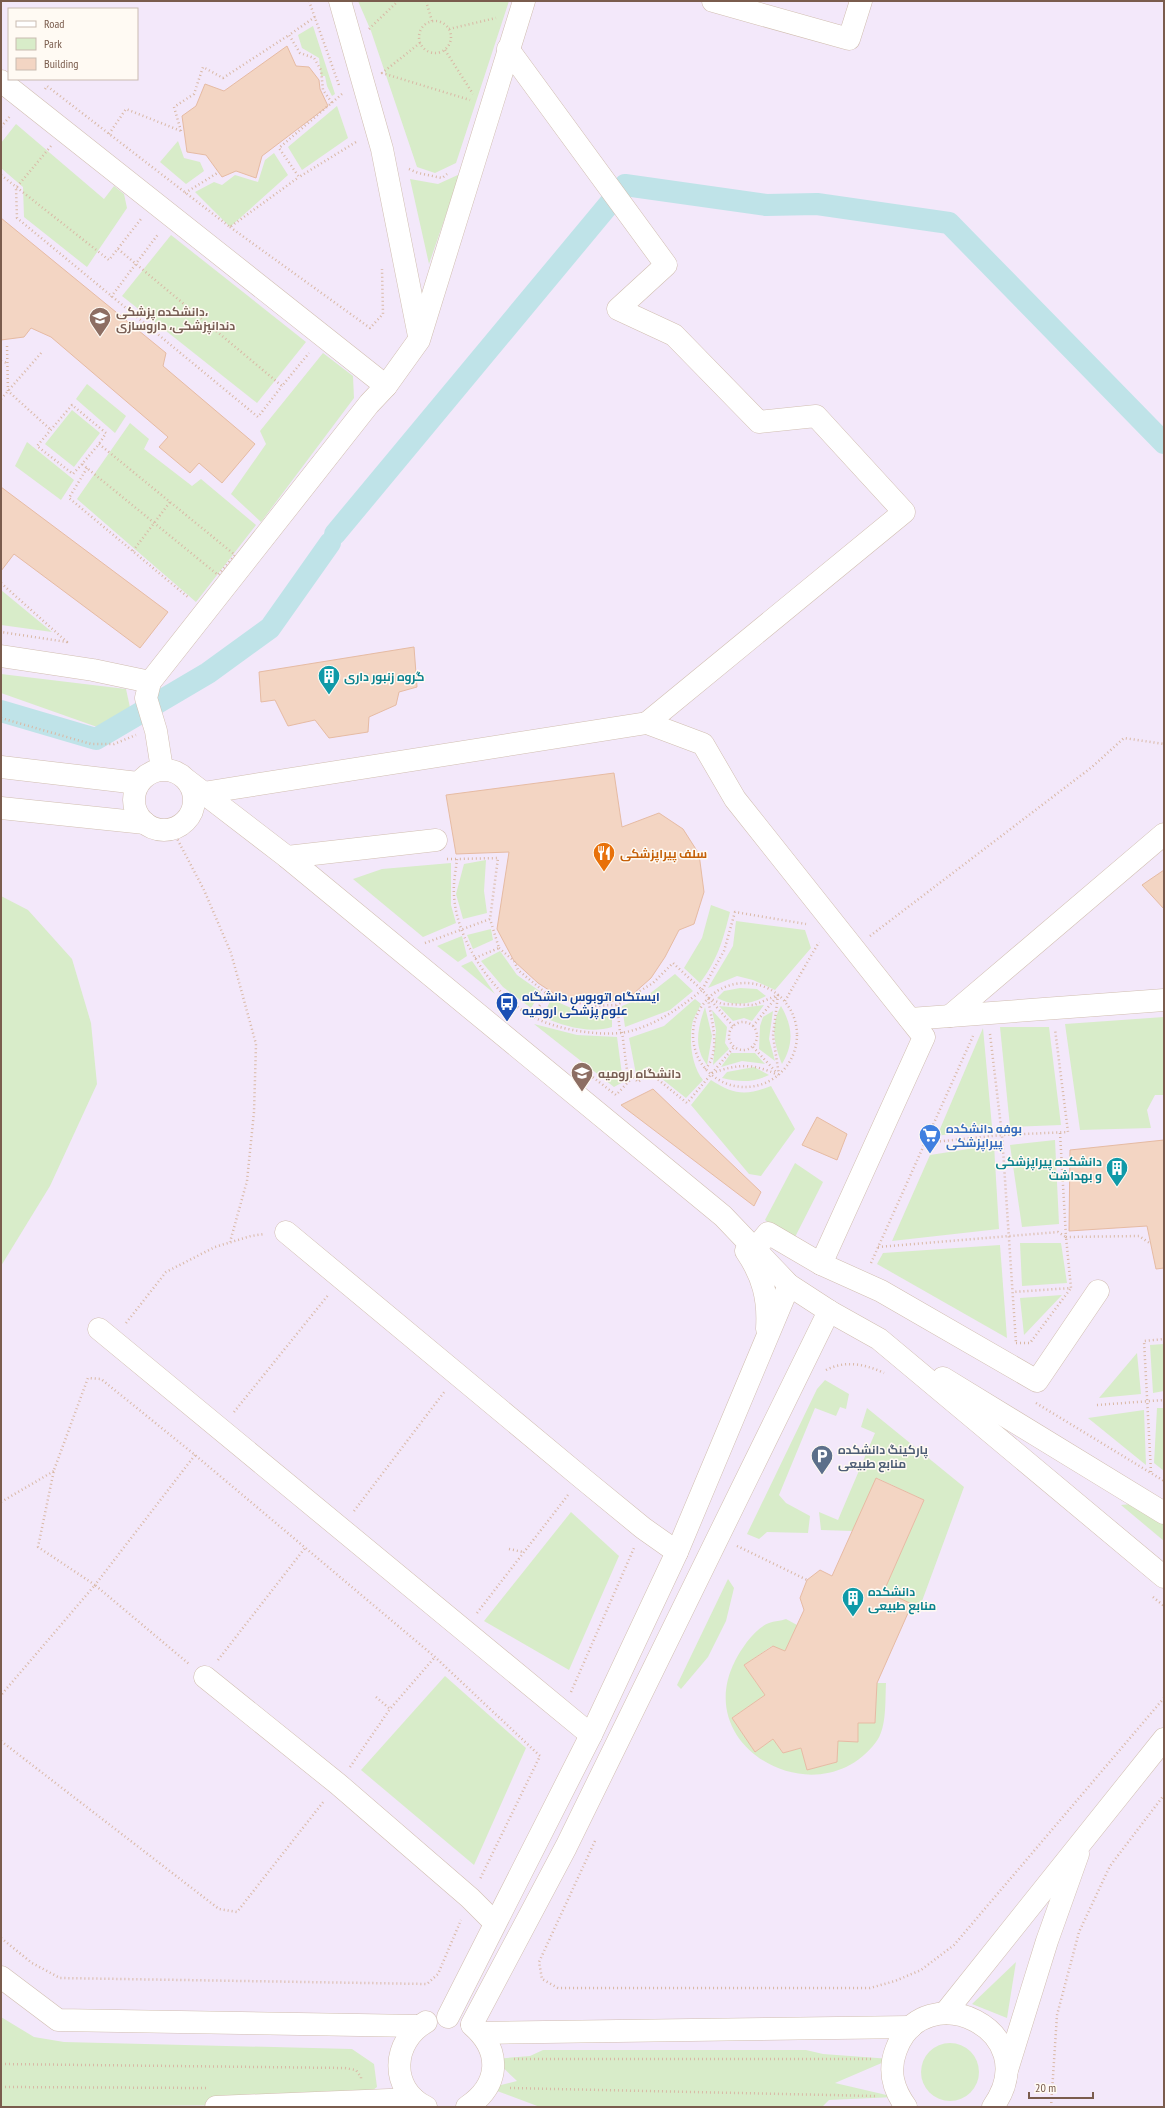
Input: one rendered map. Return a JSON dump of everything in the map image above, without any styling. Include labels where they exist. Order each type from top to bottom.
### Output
[{"type":"street","points":[[340,1],[344,10],[382,149],[419,340]]},
{"type":"street","points":[[162,769],[156,731],[146,698],[150,682],[369,404],[386,386],[419,340],[524,1]]},
{"type":"street","points":[[713,1],[849,39],[861,1]]},
{"type":"street","points":[[508,49],[666,265],[618,309],[674,335],[760,422],[816,416],[904,512],[647,723]]},
{"type":"street","points":[[1,81],[386,386]]},
{"type":"street","points":[[1,656],[93,670],[150,682]]},
{"type":"street","points":[[195,787],[647,723],[703,744],[735,799],[924,1037],[821,1264]]},
{"type":"street","points":[[1,767],[138,783]]},
{"type":"street","points":[[145,823],[136,812],[134,797],[138,783],[148,774],[162,769],[176,772],[287,857],[723,1216],[789,1285],[829,1312],[878,1339],[1164,1513]]},
{"type":"street","points":[[1,808],[145,823],[158,829],[172,829],[185,821],[192,809],[195,787]]},
{"type":"street","points":[[950,1016],[1164,834]]},
{"type":"street","points":[[287,857],[436,840]]},
{"type":"street","points":[[910,1019],[1164,1000]]},
{"type":"street","points":[[723,1216],[755,1264],[765,1289],[768,1310],[767,1338]]},
{"type":"street","points":[[286,1232],[643,1528],[677,1552]]},
{"type":"street","points":[[755,1249],[768,1233],[821,1264],[881,1291],[1037,1381],[1098,1291]]},
{"type":"street","points":[[448,2017],[591,1735],[677,1552],[789,1285]]},
{"type":"street","points":[[477,2029],[566,1847],[814,1365],[829,1312]]},
{"type":"street","points":[[98,1329],[591,1735]]},
{"type":"street","points":[[814,1365],[816,1346],[832,1335],[850,1334],[878,1339],[1164,1577]]},
{"type":"street","points":[[205,1678],[338,1784],[470,1898],[495,1922]]},
{"type":"street","points":[[945,2013],[1164,1739]]},
{"type":"street","points":[[999,2103],[1007,2070],[1047,1941],[1085,1836]]},
{"type":"street","points":[[1,1977],[58,2020],[418,2026]]},
{"type":"street","points":[[902,2102],[892,2078],[893,2059],[899,2042],[911,2027],[927,2017],[945,2013],[964,2014],[981,2022],[994,2035],[1003,2052],[1007,2070]]},
{"type":"street","points":[[421,2104],[404,2085],[399,2069],[400,2058],[407,2038],[418,2026],[433,2019],[448,2017],[460,2019],[477,2029],[489,2045],[494,2059],[493,2074],[488,2088],[478,2099],[467,2107]]},
{"type":"street","points":[[477,2029],[911,2027]]},
{"type":"street","points":[[214,2097],[421,2104]]},
{"type":"path","points":[[309,1],[344,101]]},
{"type":"path","points":[[364,25],[367,31],[398,1]]},
{"type":"path","points":[[426,1],[432,21]]},
{"type":"path","points":[[449,29],[501,17]]},
{"type":"path","points":[[109,134],[126,109],[181,131],[174,107],[194,94],[203,68],[223,78],[315,18]]},
{"type":"path","points":[[432,21],[442,22],[449,29],[450,43],[445,50],[440,53],[431,53],[422,48],[420,43],[420,29],[432,21]]},
{"type":"path","points":[[289,35],[300,53],[314,58],[321,70],[323,90],[332,103]]},
{"type":"path","points":[[382,73],[420,43]]},
{"type":"path","points":[[445,50],[474,96]]},
{"type":"path","points":[[379,66],[383,78]]},
{"type":"path","points":[[382,73],[471,101]]},
{"type":"path","points":[[33,106],[47,86],[230,227],[370,328],[383,314],[382,266]]},
{"type":"path","points":[[299,177],[279,148],[342,94]]},
{"type":"path","points":[[354,135],[358,149]]},
{"type":"path","points":[[56,140],[16,188],[17,218],[111,297],[258,417],[311,351]]},
{"type":"path","points":[[230,227],[299,177],[356,142]]},
{"type":"path","points":[[403,167],[418,173],[442,178],[448,174]]},
{"type":"path","points":[[185,193],[219,172]]},
{"type":"path","points":[[1,176],[110,260],[142,218]]},
{"type":"path","points":[[111,297],[160,230]]},
{"type":"path","points":[[118,249],[282,386]]},
{"type":"path","points":[[7,346],[8,391],[51,430]]},
{"type":"path","points":[[1,399],[42,352]]},
{"type":"path","points":[[1,361],[8,363]]},
{"type":"path","points":[[72,405],[106,433],[99,444],[73,474],[37,446],[72,405]]},
{"type":"path","points":[[82,464],[218,575],[234,555],[99,444]]},
{"type":"path","points":[[87,468],[69,498],[205,612]]},
{"type":"path","points":[[133,551],[170,502]]},
{"type":"path","points":[[1,583],[67,642],[1,632]]},
{"type":"path","points":[[1,718],[91,744],[114,744],[137,735],[156,731]]},
{"type":"path","points":[[854,948],[1092,767],[1124,738],[1164,744]]},
{"type":"path","points":[[172,829],[204,890],[231,953],[256,1044],[254,1112],[247,1181],[230,1243]]},
{"type":"path","points":[[733,1026],[702,990],[674,963],[653,983],[617,1005],[591,1006],[547,994],[518,970],[514,961],[499,948],[490,919],[498,858],[457,859],[454,895],[462,929],[475,958],[498,989],[524,1011],[575,1032],[608,1034],[633,1030],[657,1021],[702,990],[724,951],[735,912],[808,924]]},
{"type":"path","points":[[423,944],[490,919]]},
{"type":"path","points":[[785,1001],[820,943],[816,937]]},
{"type":"path","points":[[475,958],[499,948]]},
{"type":"path","points":[[750,983],[765,987],[785,1001],[796,1022],[797,1034],[793,1056],[779,1075],[762,1084],[744,1087],[720,1081],[705,1069],[698,1058],[693,1045],[693,1032],[695,1019],[700,1008],[708,998],[721,989],[735,984],[750,983]]},
{"type":"path","points":[[533,1016],[547,994]]},
{"type":"path","points":[[708,998],[722,1004],[754,1005],[778,995]]},
{"type":"path","points":[[753,1026],[778,995]]},
{"type":"path","points":[[778,995],[773,1036],[779,1075]]},
{"type":"path","points":[[705,1069],[711,1063],[714,1038],[708,998]]},
{"type":"path","points":[[617,1005],[627,1070],[638,1082],[650,1073],[688,1103],[710,1074],[734,1047]]},
{"type":"path","points":[[741,1022],[753,1026],[757,1035],[753,1047],[745,1050],[734,1047],[728,1034],[733,1026],[741,1022]]},
{"type":"path","points":[[924,1143],[1002,1135],[1068,1132],[1054,1023]]},
{"type":"path","points":[[990,1028],[1002,1135],[1016,1343]]},
{"type":"path","points":[[877,1268],[870,1264],[975,1031]]},
{"type":"path","points":[[753,1047],[779,1075]]},
{"type":"path","points":[[710,1074],[735,1066],[748,1065],[764,1068],[779,1075]]},
{"type":"path","points":[[604,1086],[616,1095],[633,1077]]},
{"type":"path","points":[[1010,1343],[1030,1343],[1071,1288],[1066,1238],[1060,1133]]},
{"type":"path","points":[[122,1328],[166,1272],[215,1247],[251,1236],[286,1232]]},
{"type":"path","points":[[878,1247],[1058,1232],[1066,1238],[1139,1236],[1151,1244]]},
{"type":"path","points":[[229,1417],[341,1279]]},
{"type":"path","points":[[1012,1292],[1071,1288]]},
{"type":"path","points":[[1151,1473],[1144,1341],[1164,1339]]},
{"type":"path","points":[[814,1365],[842,1363],[874,1368],[886,1374]]},
{"type":"path","points":[[350,1516],[458,1375]]},
{"type":"path","points":[[1,1938],[32,1963],[60,1978],[427,1984],[438,1974],[470,1898],[540,1756],[435,1657],[196,1455],[101,1379],[88,1378],[66,1442],[54,1470],[38,1547],[95,1585],[205,1678],[305,1548]]},
{"type":"path","points":[[1097,1406],[1164,1400]]},
{"type":"path","points":[[2,1694],[95,1585],[196,1455]]},
{"type":"path","points":[[1,1502],[54,1470]]},
{"type":"path","points":[[472,1619],[522,1552],[582,1478]]},
{"type":"path","points":[[569,1698],[643,1528]]},
{"type":"path","points":[[734,1544],[807,1580]]},
{"type":"path","points":[[510,1549],[522,1552]]},
{"type":"path","points":[[1,1741],[219,1909],[237,1912],[338,1784],[390,1709],[435,1657]]},
{"type":"path","points":[[376,1697],[390,1709]]},
{"type":"path","points":[[539,1962],[542,1979],[558,1988],[870,1988],[921,1970],[954,1945],[1164,1698]]},
{"type":"path","points":[[1051,2107],[1057,2015],[1079,1932],[1110,1866],[1164,1795]]},
{"type":"path","points":[[494,2059],[893,2059]]},
{"type":"path","points":[[1,2064],[345,2068],[356,2070],[361,2077],[360,2085]]},
{"type":"path","points":[[1,2087],[214,2097]]},
{"type":"path","points":[[488,2088],[902,2102]]},
{"type":"shaded area","name":"دانشگاه ارومیه","points":[[1,1],[1164,1],[1164,2107],[1,2107]]},
{"type":"green space","points":[[358,1],[509,1],[456,163],[435,173],[417,167],[371,31]]},
{"type":"green space","points":[[313,26],[335,94],[332,96],[327,86],[325,76],[321,76],[319,58],[302,48],[298,35]]},
{"type":"green space","points":[[337,106],[348,138],[302,170],[288,147]]},
{"type":"green space","points":[[16,124],[104,199],[114,186],[124,194],[127,208],[87,267],[24,217],[23,187],[1,168],[1,143]]},
{"type":"green space","points":[[178,141],[184,158],[200,162],[204,171],[186,184],[160,162]]},
{"type":"green space","points":[[274,153],[288,175],[230,227],[195,192],[214,182],[222,185],[235,175],[258,182],[265,160]]},
{"type":"green space","points":[[460,174],[429,264],[410,179],[438,184]]},
{"type":"green space","points":[[171,235],[306,342],[257,403],[122,296]]},
{"type":"green space","points":[[323,353],[353,376],[354,398],[261,522],[231,494],[266,444],[260,431]]},
{"type":"green space","points":[[87,384],[126,416],[115,433],[76,399]]},
{"type":"green space","points":[[72,410],[100,433],[74,467],[45,444]]},
{"type":"green space","points":[[130,423],[149,439],[144,449],[192,486],[201,479],[256,525],[196,602],[77,499]]},
{"type":"green space","points":[[27,442],[74,480],[61,500],[15,466]]},
{"type":"green space","points":[[1,590],[52,632],[1,625]]},
{"type":"green space","points":[[1,674],[126,689],[131,712],[120,725],[100,728],[1,693]]},
{"type":"green space","points":[[486,860],[484,891],[487,913],[463,919],[456,894],[464,864]]},
{"type":"green space","points":[[451,863],[451,905],[456,923],[423,937],[353,879],[382,869]]},
{"type":"green space","points":[[1,896],[28,910],[72,959],[91,1023],[97,1084],[50,1186],[1,1266]]},
{"type":"green space","points":[[711,905],[730,912],[716,957],[700,983],[684,968],[702,938]]},
{"type":"green space","points":[[736,921],[805,930],[811,948],[775,990],[753,980],[737,976],[708,988],[733,946]]},
{"type":"green space","points":[[491,929],[493,940],[473,949],[467,935]]},
{"type":"green space","points":[[462,936],[467,956],[458,962],[437,946]]},
{"type":"green space","points":[[500,951],[517,975],[541,992],[531,1008],[503,987],[481,961]]},
{"type":"green space","points":[[472,961],[495,994],[461,966]]},
{"type":"green space","points":[[675,974],[693,991],[670,1010],[625,1027],[622,1006],[648,995]]},
{"type":"green space","points":[[740,988],[757,989],[766,996],[742,1004],[730,1003],[717,998],[724,991]]},
{"type":"green space","points":[[551,999],[580,1012],[612,1010],[612,1027],[595,1030],[577,1028],[543,1017]]},
{"type":"green space","points":[[695,999],[701,1004],[694,1017],[691,1032],[691,1047],[696,1068],[703,1080],[686,1098],[647,1067],[636,1074],[629,1038],[664,1026]]},
{"type":"green space","points":[[764,1005],[752,1021],[744,1018],[733,1021],[719,1006],[741,1008]]},
{"type":"green space","points":[[781,1006],[790,1028],[789,1049],[782,1064],[774,1035],[775,1020]]},
{"type":"green space","points":[[705,1007],[712,1036],[707,1065],[698,1044],[700,1022]]},
{"type":"green space","points":[[712,1010],[727,1027],[725,1043],[729,1049],[713,1065],[716,1030]]},
{"type":"green space","points":[[773,1011],[769,1039],[775,1061],[759,1049],[760,1026],[763,1017]]},
{"type":"green space","points":[[1164,1017],[1164,1095],[1155,1095],[1147,1110],[1151,1128],[1080,1130],[1065,1024]]},
{"type":"green space","points":[[534,1024],[577,1035],[617,1037],[623,1082],[614,1087]]},
{"type":"green space","points":[[1000,1027],[1049,1027],[1061,1125],[1010,1127]]},
{"type":"green space","points":[[983,1028],[992,1127],[937,1136]]},
{"type":"green space","points":[[731,1053],[755,1053],[765,1064],[742,1061],[721,1067]]},
{"type":"green space","points":[[754,1067],[769,1075],[751,1081],[722,1078],[727,1072]]},
{"type":"green space","points":[[711,1080],[727,1089],[740,1092],[754,1091],[771,1086],[795,1129],[761,1176],[749,1174],[691,1105]]},
{"type":"green space","points":[[1055,1140],[1059,1224],[1022,1227],[1010,1145]]},
{"type":"green space","points":[[994,1145],[999,1229],[892,1241],[930,1155]]},
{"type":"green space","points":[[795,1163],[823,1182],[793,1241],[765,1220]]},
{"type":"green space","points":[[1020,1243],[1061,1243],[1067,1283],[1022,1286]]},
{"type":"green space","points":[[1000,1245],[1007,1338],[877,1264],[883,1253]]},
{"type":"green space","points":[[1062,1295],[1024,1335],[1020,1298]]},
{"type":"green space","points":[[1164,1344],[1164,1391],[1153,1393],[1150,1345]]},
{"type":"green space","points":[[1137,1353],[1141,1394],[1099,1398]]},
{"type":"green space","points":[[825,1380],[849,1394],[846,1409],[840,1407],[836,1416],[815,1408],[779,1495],[786,1503],[810,1516],[808,1533],[767,1532],[759,1539],[747,1534],[817,1389]]},
{"type":"green space","points":[[867,1408],[964,1487],[918,1612],[909,1611],[912,1604],[884,1591],[924,1500],[877,1478],[853,1531],[821,1530],[819,1512],[838,1520],[875,1433],[861,1427]]},
{"type":"green space","points":[[1157,1408],[1164,1408],[1164,1471],[1154,1463]]},
{"type":"green space","points":[[1144,1410],[1146,1465],[1088,1418]]},
{"type":"green space","points":[[1131,1504],[1164,1525],[1164,1541],[1121,1505]]},
{"type":"green space","points":[[571,1512],[619,1556],[569,1670],[484,1621]]},
{"type":"green space","points":[[728,1579],[734,1588],[726,1621],[708,1657],[681,1689],[677,1685]]},
{"type":"green space","points":[[786,1619],[797,1625],[785,1651],[772,1646],[744,1665],[765,1695],[732,1718],[755,1752],[773,1739],[783,1753],[801,1748],[807,1770],[837,1762],[838,1741],[857,1742],[858,1723],[875,1723],[877,1683],[886,1683],[884,1722],[880,1736],[876,1742],[852,1764],[824,1774],[794,1773],[767,1763],[745,1745],[730,1721],[726,1693],[735,1661],[749,1639],[759,1629],[769,1623]]},
{"type":"green space","points":[[445,1676],[526,1748],[474,1865],[361,1770]]},
{"type":"green space","points":[[1016,1962],[1007,2018],[972,2004]]},
{"type":"green space","points":[[1,2017],[34,2037],[64,2042],[352,2049],[374,2064],[377,2087],[364,2097],[245,2105],[1,2107]]},
{"type":"green space","points":[[944,2043],[956,2043],[971,2051],[979,2066],[979,2078],[971,2093],[956,2101],[944,2101],[929,2093],[921,2078],[921,2066],[929,2051]]},
{"type":"green space","points":[[543,2050],[806,2050],[823,2054],[891,2059],[835,2083],[895,2097],[829,2100],[822,2107],[540,2107],[489,2088],[517,2081],[494,2059],[530,2056]]},
{"type":"building","points":[[287,46],[296,66],[309,67],[319,80],[320,89],[328,106],[262,156],[256,178],[236,171],[222,177],[206,155],[187,152],[182,116],[196,106],[205,84],[224,91]]},
{"type":"building","name":"دانشکده پزشکی، دندانپزشکی، داروسازی","points":[[1,218],[166,353],[163,366],[255,444],[222,483],[199,463],[190,473],[159,447],[168,437],[51,337],[31,328],[24,337],[1,340]]},
{"type":"building","points":[[1,487],[168,612],[140,648],[14,554],[1,571]]},
{"type":"building","name":"گروه زنبور داری","points":[[414,647],[417,687],[399,692],[396,705],[369,717],[368,732],[329,738],[315,720],[288,726],[275,700],[261,702],[259,672]]},
{"type":"building","name":"سلف پیراپزشکی","points":[[614,773],[622,827],[659,813],[683,829],[699,854],[704,892],[694,924],[679,930],[665,957],[651,978],[633,994],[611,1002],[587,1002],[558,996],[538,983],[514,961],[497,929],[509,852],[456,854],[446,795]]},
{"type":"building","points":[[1164,870],[1164,909],[1142,885]]},
{"type":"building","points":[[653,1089],[761,1192],[754,1206],[621,1105]]},
{"type":"building","points":[[817,1117],[847,1134],[837,1160],[802,1145]]},
{"type":"building","name":"دانشکده پیراپزشکی و بهداشت","points":[[1164,1140],[1164,1268],[1156,1269],[1147,1226],[1069,1231],[1070,1150]]},
{"type":"building","name":"دانشکده منابع طبیعی","points":[[876,1478],[924,1500],[884,1591],[912,1604],[877,1683],[875,1723],[858,1723],[858,1742],[838,1741],[837,1762],[807,1770],[801,1748],[783,1753],[773,1739],[755,1752],[732,1718],[765,1695],[744,1665],[773,1646],[785,1651],[804,1610],[800,1598],[807,1580],[820,1570],[832,1576]]},
{"type":"waterway","points":[[335,534],[625,185],[766,205],[817,204],[949,223],[1164,443]]},
{"type":"waterway","points":[[1,711],[96,739],[208,673],[270,628],[330,543]]},
{"type":"place","name":"دانشکده پزشکی، دندانپزشکی، داروسازی","points":[[100,338]]},
{"type":"place","name":"گروه زنبور داری","points":[[329,696]]},
{"type":"place","name":"سلف پیراپزشکی","points":[[604,872]]},
{"type":"place","name":"ایستگاه اتوبوس دانشگاه علوم پزشکی ارومیه","points":[[507,1022]]},
{"type":"place","name":"دانشگاه ارومیه","points":[[582,1092]]},
{"type":"place","name":"بوفه دانشکده پیراپزشکی","points":[[930,1154]]},
{"type":"place","name":"دانشکده پیراپزشکی و بهداشت","points":[[1117,1188]]},
{"type":"place","name":"پارکینگ دانشکده منابع طبیعی","points":[[822,1476]]},
{"type":"place","name":"دانشکده منابع طبیعی","points":[[853,1618]]}]
